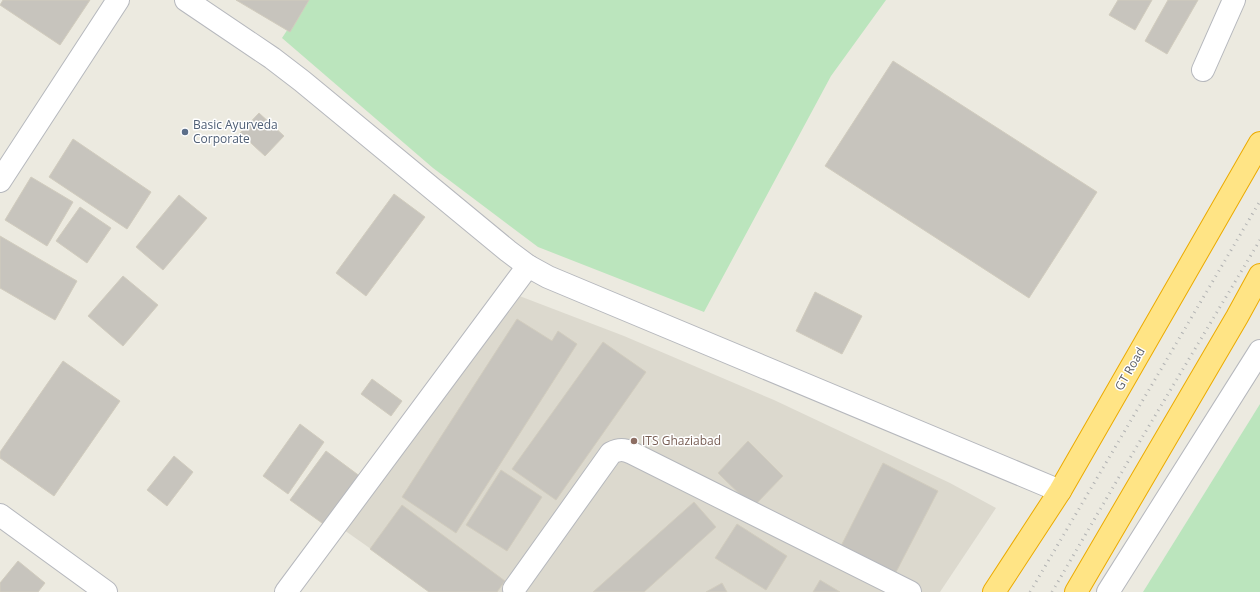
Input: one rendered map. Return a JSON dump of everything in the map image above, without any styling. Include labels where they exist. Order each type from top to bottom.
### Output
[{"type":"highway","name":"GT Road","points":[[994,592],[1060,491],[1260,143]]},
{"type":"highway","points":[[1076,592],[1260,275]]},
{"type":"street","points":[[0,181],[118,0]]},
{"type":"street","points":[[186,0],[302,80],[528,266],[554,279],[1060,491]]},
{"type":"street","points":[[1203,70],[1234,0]]},
{"type":"street","points":[[286,592],[528,266]]},
{"type":"street","points":[[1108,592],[1260,351]]},
{"type":"street","points":[[514,589],[611,453],[618,449],[625,449],[910,592]]},
{"type":"street","points":[[0,515],[106,592]]},
{"type":"shaded area","name":"ITS Ghaziabad","points":[[509,292],[624,336],[774,400],[950,483],[996,508],[940,592],[432,592],[344,530]]},
{"type":"green space","points":[[307,0],[886,0],[831,76],[704,312],[538,247],[433,168],[282,38]]},
{"type":"green space","points":[[1260,404],[1260,592],[1143,592]]},
{"type":"building","points":[[3,0],[90,0],[60,45],[0,5]]},
{"type":"building","points":[[236,0],[309,0],[290,32]]},
{"type":"building","points":[[1118,0],[1152,0],[1135,30],[1109,15]]},
{"type":"building","points":[[1168,0],[1198,0],[1167,54],[1145,41]]},
{"type":"building","points":[[893,61],[1097,192],[1029,298],[825,166]]},
{"type":"building","points":[[259,113],[284,136],[265,156],[240,133]]},
{"type":"building","points":[[73,139],[151,192],[127,229],[49,177]]},
{"type":"building","points":[[31,177],[73,202],[47,246],[5,220]]},
{"type":"building","points":[[394,194],[425,217],[366,296],[336,273]]},
{"type":"building","points":[[179,195],[207,218],[163,270],[136,247]]},
{"type":"building","points":[[80,207],[111,228],[87,263],[56,241]]},
{"type":"building","points":[[0,236],[77,281],[55,320],[0,288]]},
{"type":"building","points":[[123,276],[158,305],[123,346],[88,316]]},
{"type":"building","points":[[815,292],[862,316],[842,354],[796,331]]},
{"type":"building","points":[[517,319],[552,341],[558,331],[577,344],[456,533],[402,497]]},
{"type":"building","points":[[603,342],[646,372],[556,500],[512,469]]},
{"type":"building","points":[[63,361],[120,401],[54,496],[0,458],[0,452]]},
{"type":"building","points":[[372,379],[402,401],[391,416],[361,394]]},
{"type":"building","points":[[300,424],[324,442],[288,494],[263,476]]},
{"type":"building","points":[[748,441],[783,476],[753,507],[718,473]]},
{"type":"building","points":[[326,451],[365,480],[329,528],[290,500]]},
{"type":"building","points":[[174,456],[193,472],[167,506],[147,490]]},
{"type":"building","points":[[883,463],[938,491],[895,574],[841,546]]},
{"type":"building","points":[[501,470],[542,497],[507,551],[466,525]]},
{"type":"building","points":[[694,502],[716,527],[644,592],[593,592]]},
{"type":"building","points":[[402,505],[505,581],[497,592],[429,592],[370,549]]},
{"type":"building","points":[[737,524],[787,556],[766,590],[715,558]]},
{"type":"building","points":[[18,561],[45,583],[38,592],[0,592],[0,583]]},
{"type":"building","points":[[820,580],[840,592],[813,592]]},
{"type":"building","points":[[722,583],[727,592],[706,592]]},
{"type":"railway","points":[[1030,592],[1260,201]]},
{"type":"railway","points":[[1052,592],[1260,240]]},
{"type":"place","name":"Basic Ayurveda Corporate","points":[[185,132]]},
{"type":"place","name":"ITS Ghaziabad","points":[[634,441]]}]
